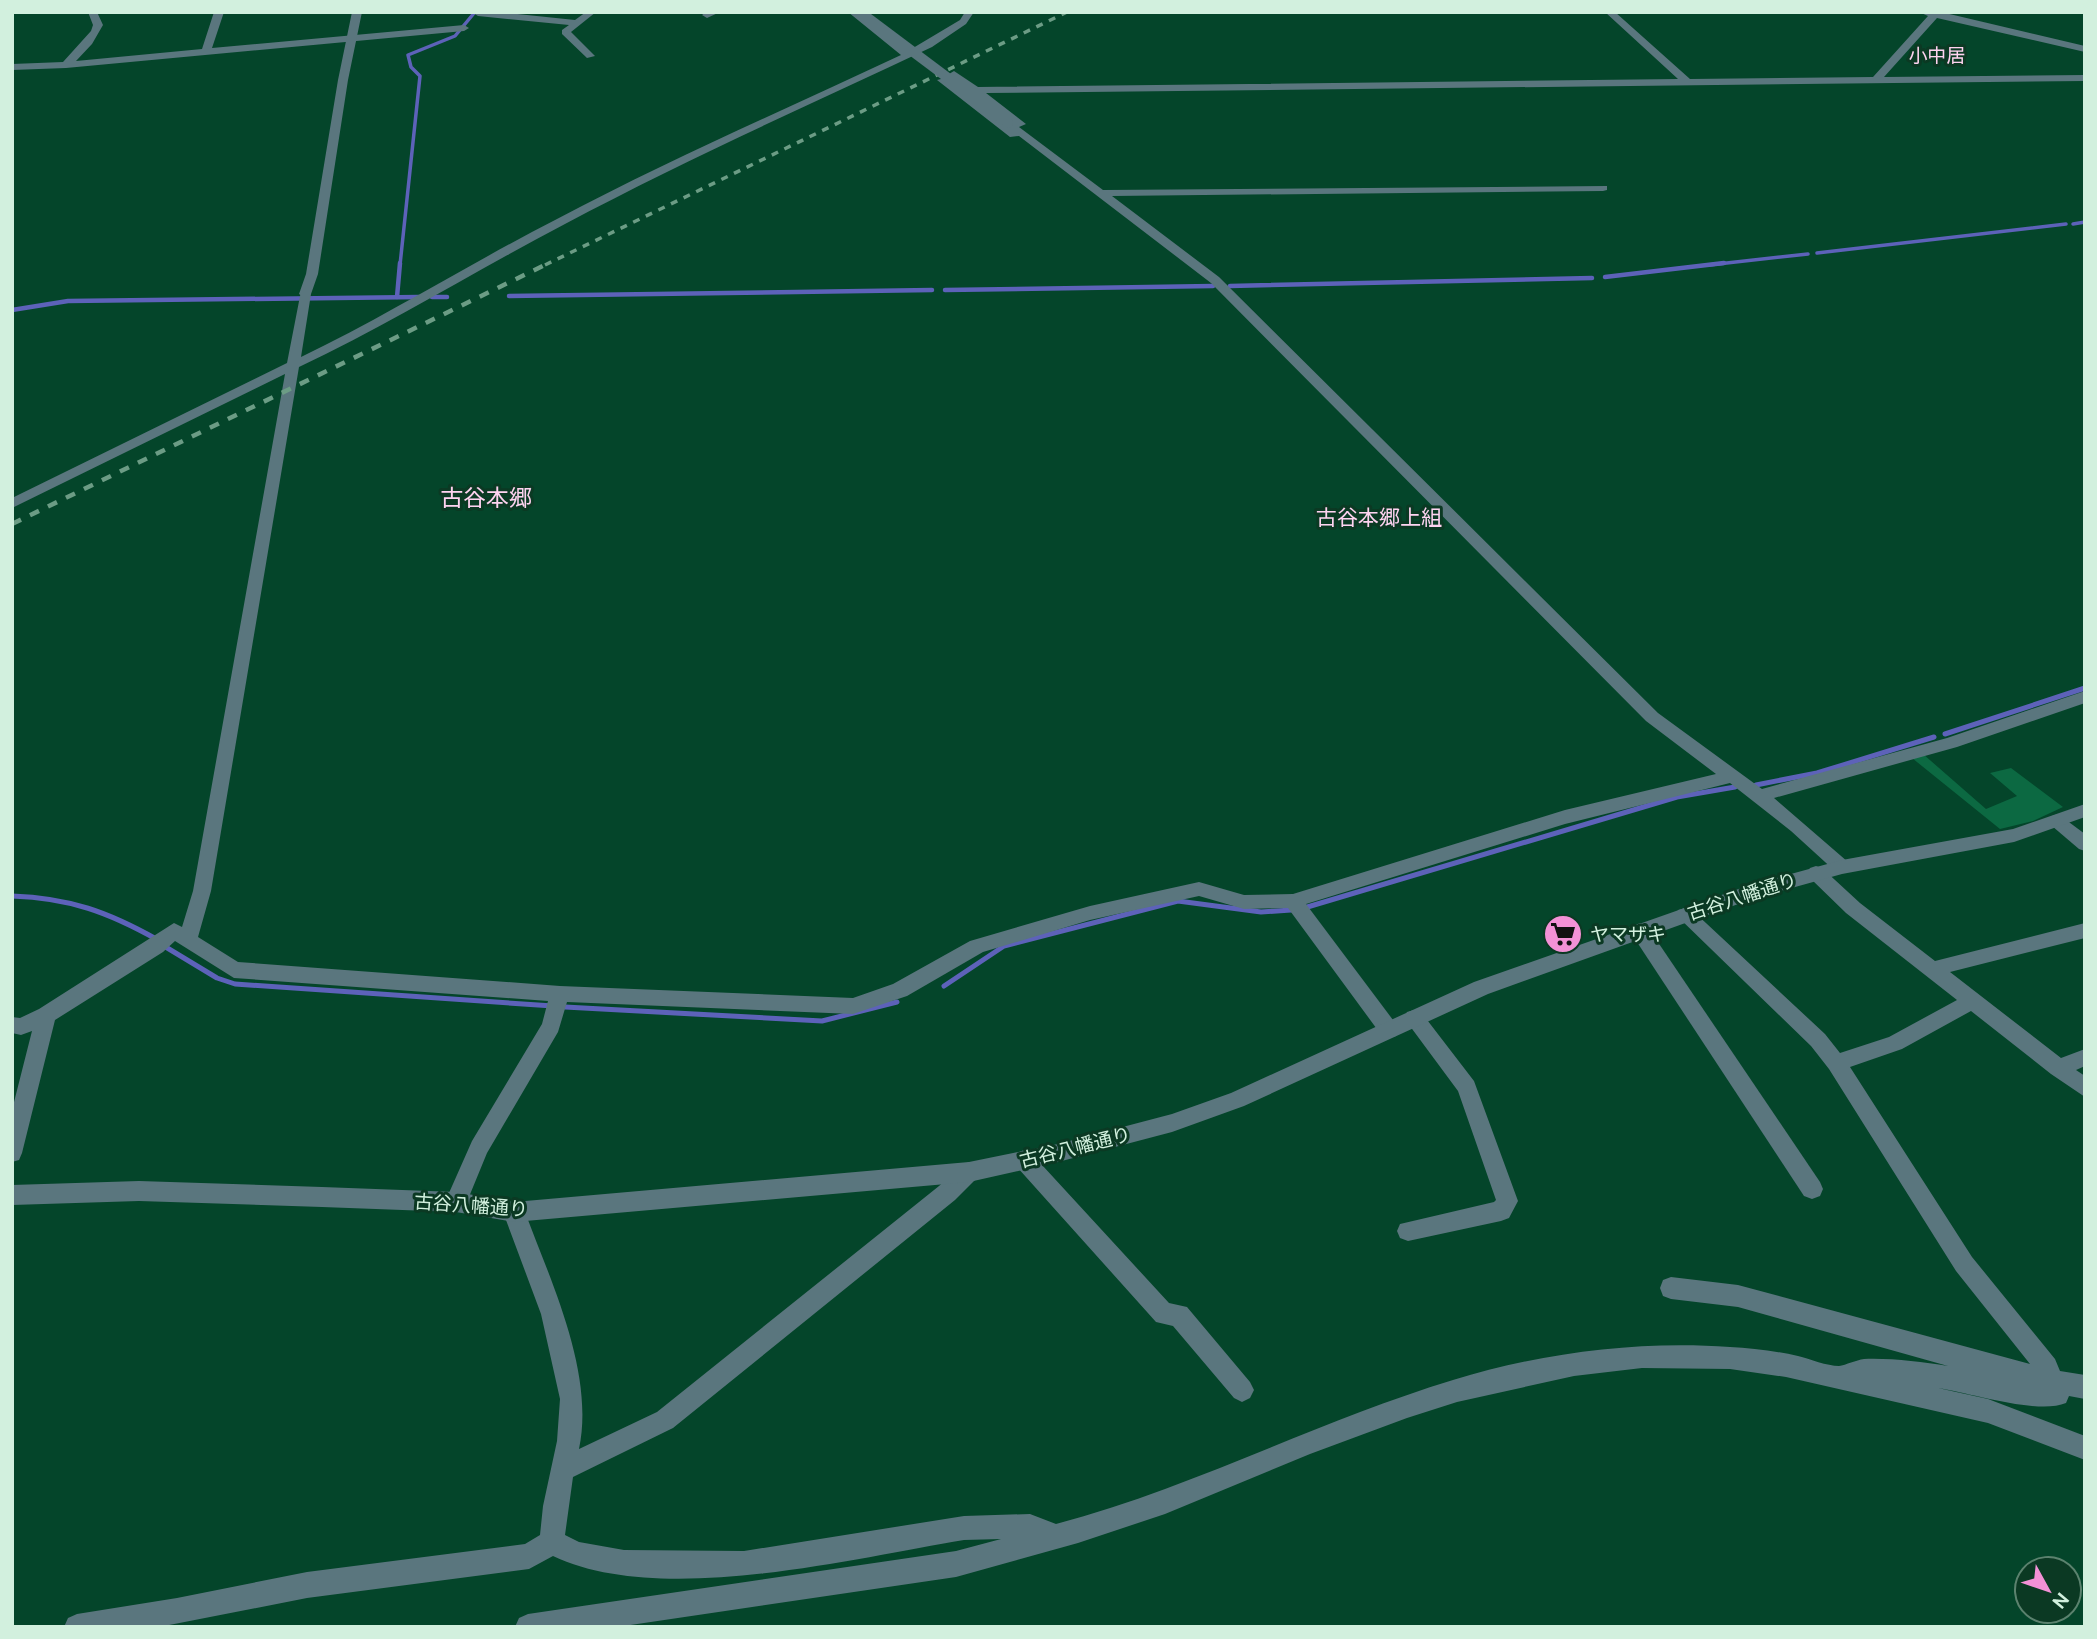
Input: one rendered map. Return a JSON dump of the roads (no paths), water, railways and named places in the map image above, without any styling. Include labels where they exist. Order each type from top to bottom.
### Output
[{"type":"street","points":[[66,65],[85,48],[98,25],[92,12]]},
{"type":"street","points":[[206,51],[219,12]]},
{"type":"street","points":[[188,940],[209,850],[305,294],[312,275],[343,80],[357,12]]},
{"type":"street","points":[[457,38],[478,12],[577,23]]},
{"type":"street","points":[[590,56],[565,32],[592,12]]},
{"type":"street","points":[[852,12],[913,52]]},
{"type":"street","points":[[860,12],[1215,280],[1652,717],[1811,835],[1842,867]]},
{"type":"street","points":[[869,12],[913,52]]},
{"type":"street","points":[[12,504],[161,428],[356,335],[646,178],[913,52],[946,35],[963,22],[970,12]]},
{"type":"street","points":[[1609,12],[1687,82]]},
{"type":"street","points":[[1923,12],[2085,49]]},
{"type":"street","points":[[1876,80],[1935,14]]},
{"type":"street","points":[[12,67],[66,65],[464,28]]},
{"type":"street","points":[[954,74],[1052,149],[1052,155]]},
{"type":"street","points":[[976,90],[2085,78]]},
{"type":"street","points":[[942,80],[1038,153],[1052,155]]},
{"type":"street","points":[[1102,193],[1603,188]]},
{"type":"street","points":[[1759,796],[1951,743],[2085,697]]},
{"type":"street","points":[[12,1025],[21,1027],[46,1015],[156,947],[174,931],[234,970],[559,995],[853,1006],[900,990],[977,946],[1090,913],[1199,888],[1244,902],[1293,901],[1601,807],[1682,786],[1730,777]]},
{"type":"street","name":"古谷八幡通り","points":[[12,1195],[139,1191],[456,1202],[514,1212],[969,1172],[1172,1122],[1237,1100],[1481,988],[1685,915],[1816,873],[2014,835],[2085,810]]},
{"type":"street","points":[[2058,821],[2085,844]]},
{"type":"street","points":[[1816,873],[1853,908],[2085,1088]]},
{"type":"street","points":[[1293,901],[1389,1030]]},
{"type":"street","points":[[1685,915],[1818,1040],[1836,1063],[1964,1264],[2048,1367],[2066,1384]]},
{"type":"street","points":[[1933,969],[2085,930]]},
{"type":"street","points":[[1640,931],[1812,1189]]},
{"type":"street","points":[[456,1202],[479,1148],[546,1036],[559,995]]},
{"type":"street","points":[[1836,1063],[1879,1051],[1972,1000]]},
{"type":"street","points":[[12,1153],[46,1015]]},
{"type":"street","points":[[1408,1231],[1501,1211],[1507,1201],[1467,1087],[1414,1018]]},
{"type":"street","points":[[2058,1069],[2085,1057]]},
{"type":"street","points":[[1024,1160],[1164,1314],[1179,1315],[1242,1390]]},
{"type":"street","points":[[563,1469],[665,1420],[947,1193],[969,1172]]},
{"type":"street","points":[[514,1212],[552,1314],[572,1399],[569,1441],[555,1506],[552,1542]]},
{"type":"street","points":[[1671,1287],[1738,1296],[1867,1330],[1959,1359],[2066,1384]]},
{"type":"street","points":[[528,1627],[956,1564],[1056,1537],[1165,1502],[1309,1442],[1457,1390],[1547,1370],[1642,1357],[1730,1358],[1786,1365],[1988,1411],[2085,1448]]},
{"type":"street","points":[[1838,1376],[1861,1370],[1886,1371],[1981,1384],[2044,1397],[2057,1395],[2066,1384]]},
{"type":"street","points":[[552,1542],[577,1554],[624,1563],[682,1565],[744,1564],[964,1528],[1030,1525],[1056,1537]]},
{"type":"street","points":[[77,1627],[177,1611],[307,1585],[529,1556],[552,1542]]},
{"type":"waterway","points":[[400,265],[420,76],[411,67],[408,55],[455,36],[475,12]]},
{"type":"waterway","points":[[2073,224],[2085,222]]},
{"type":"waterway","points":[[1817,253],[2066,224]]},
{"type":"waterway","points":[[1709,265],[1808,254]]},
{"type":"waterway","points":[[397,297],[400,263]]},
{"type":"waterway","points":[[1605,277],[1724,263]]},
{"type":"waterway","points":[[1230,286],[1592,278]]},
{"type":"waterway","points":[[945,290],[1213,286]]},
{"type":"waterway","points":[[509,296],[932,290]]},
{"type":"waterway","points":[[12,310],[68,301],[419,297]]},
{"type":"waterway","points":[[432,297],[447,297]]},
{"type":"waterway","points":[[1945,734],[2085,688]]},
{"type":"waterway","points":[[1756,785],[1817,773],[1934,737]]},
{"type":"waterway","points":[[1304,908],[1677,797],[1735,787]]},
{"type":"waterway","points":[[12,896],[33,897],[88,908],[158,940]]},
{"type":"waterway","points":[[944,986],[1004,946],[1178,901],[1261,912],[1291,910]]},
{"type":"waterway","points":[[164,946],[217,978],[235,984],[553,1006]]},
{"type":"waterway","points":[[565,1007],[822,1021],[897,1002]]},
{"type":"railway","points":[[545,265],[1067,12]]},
{"type":"railway","points":[[12,524],[549,263]]},
{"type":"place","name":"ヤマザキ","points":[[1563,934]]},
{"type":"district","name":"小中居","points":[[1937,55]]},
{"type":"district","name":"古谷本郷","points":[[486,498]]},
{"type":"district","name":"古谷本郷上組","points":[[1379,518]]}]
